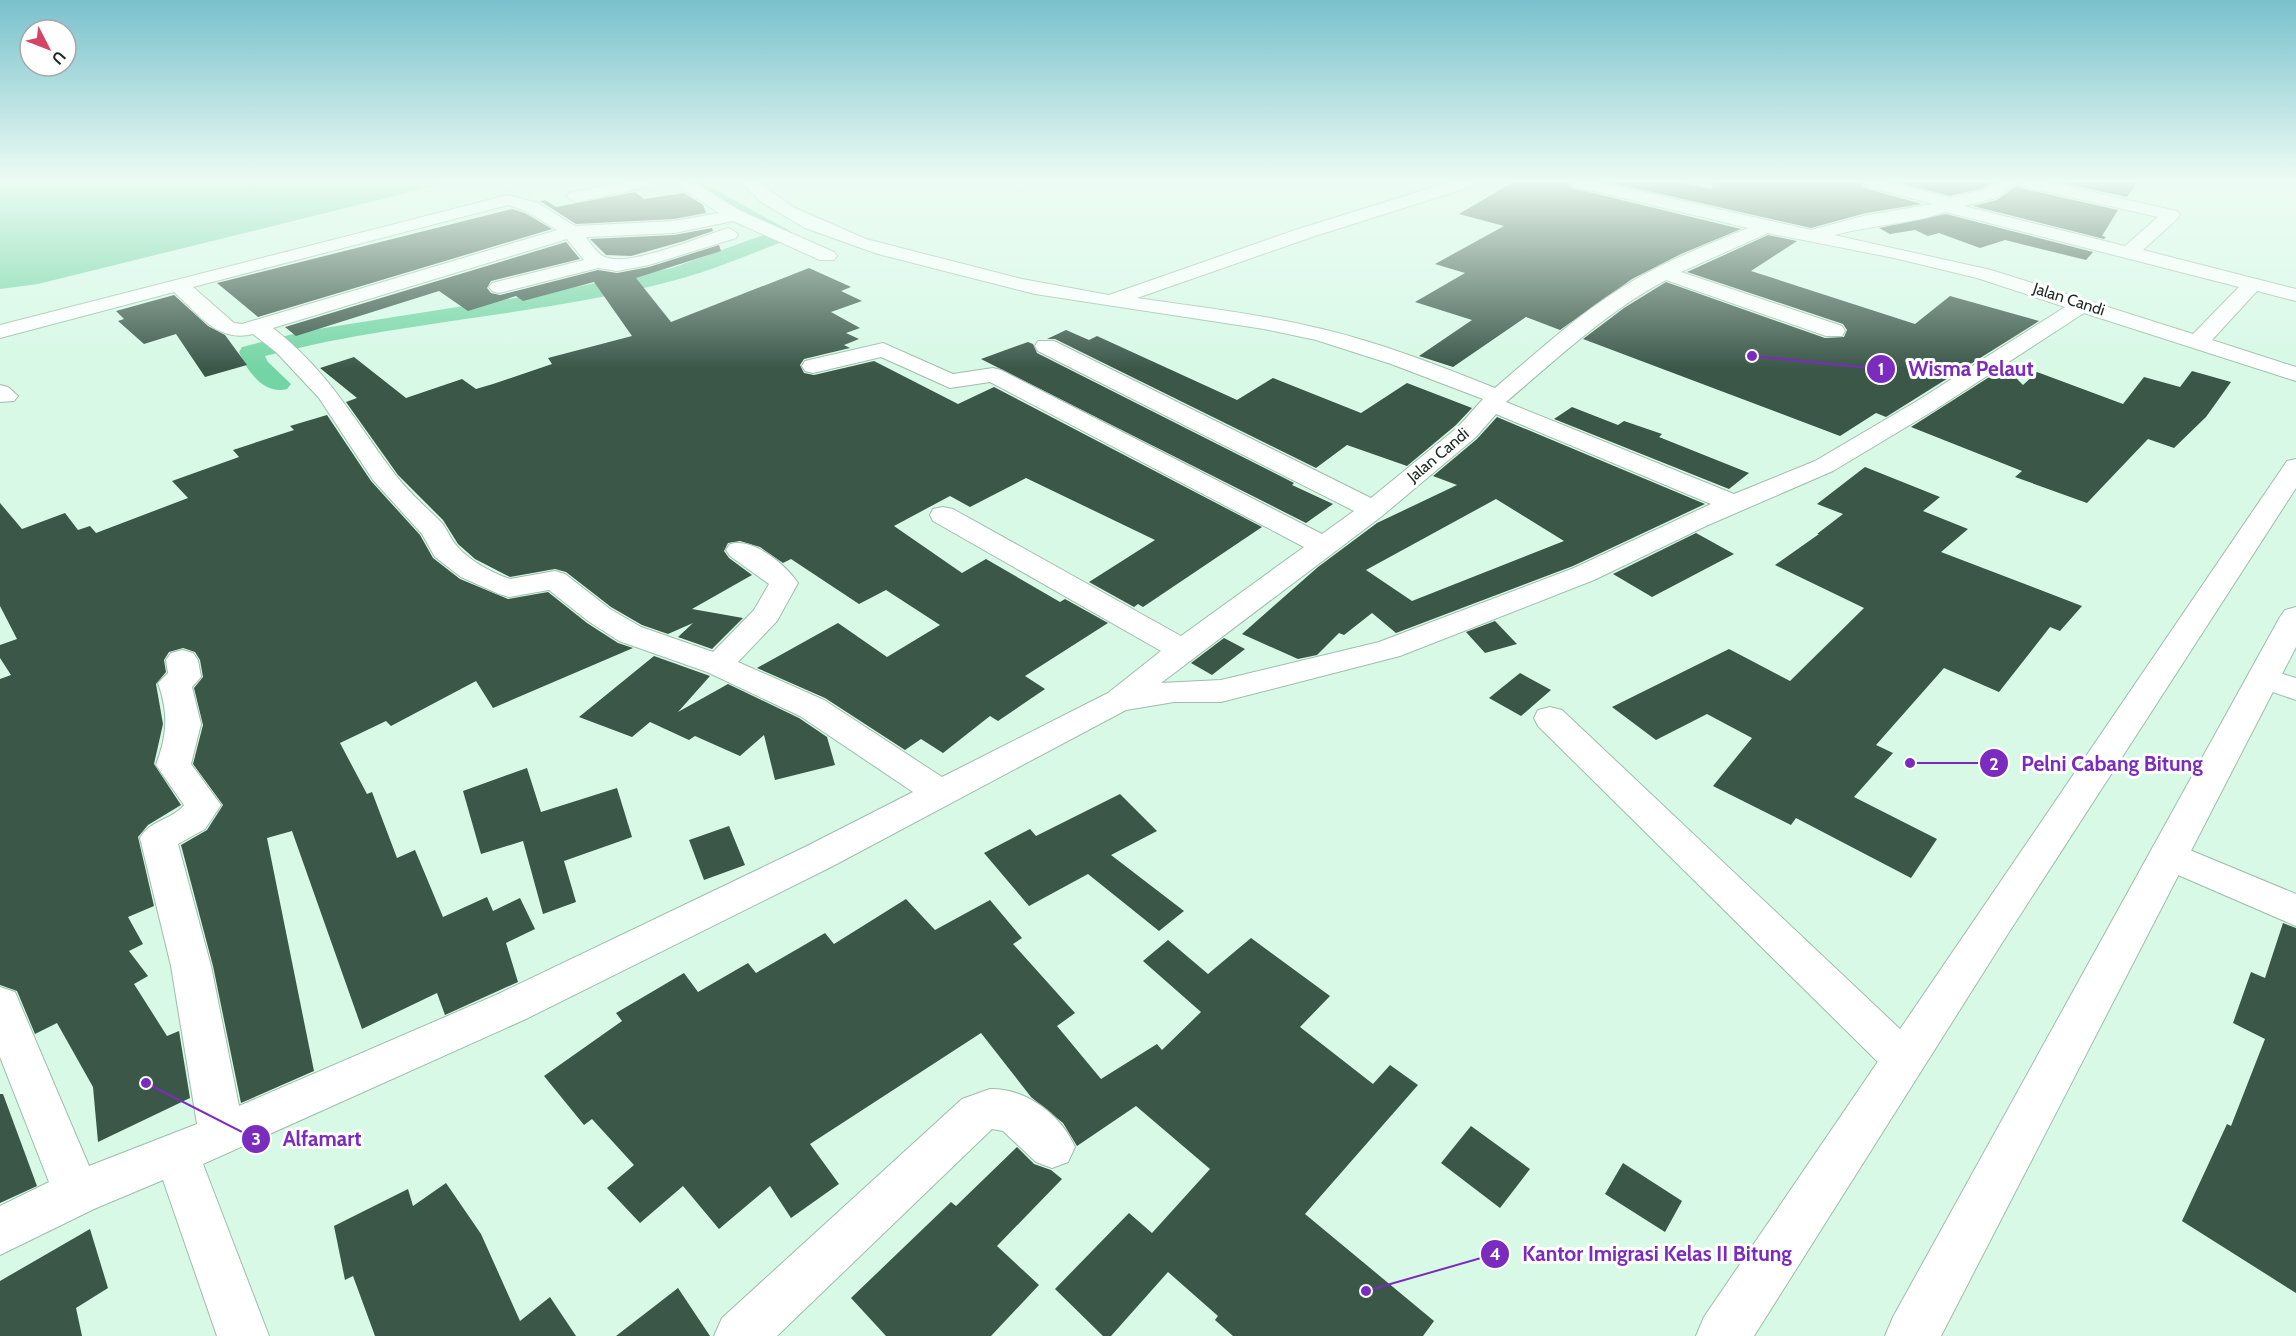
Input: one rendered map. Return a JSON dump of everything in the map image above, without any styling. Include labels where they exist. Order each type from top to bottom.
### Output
[{"type":"highway","points":[[1723,1336],[1903,1059],[2296,467]]},
{"type":"highway","points":[[1912,1336],[2168,855],[2279,684],[2296,617]]},
{"type":"street","points":[[0,332],[336,244]]},
{"type":"street","points":[[178,285],[228,329],[272,338],[536,244]]},
{"type":"street","points":[[585,244],[605,263],[639,279]]},
{"type":"street","points":[[499,287],[605,263],[654,258],[696,244]]},
{"type":"street","points":[[800,244],[826,256]]},
{"type":"street","points":[[867,244],[1036,288],[1228,317],[1328,336],[1412,363],[1735,504]]},
{"type":"street","points":[[1112,300],[1272,244]]},
{"type":"street","name":"Jalan Candi","points":[[1118,701],[1182,650],[1373,510],[1467,432],[1495,401],[1586,322],[1627,293],[1728,244]]},
{"type":"street","name":"Jalan Candi","points":[[1852,244],[1984,274],[2084,304],[2296,374]]},
{"type":"street","points":[[2096,244],[2296,296]]},
{"type":"street","points":[[2130,253],[2139,244]]},
{"type":"street","points":[[1665,273],[1834,330]]},
{"type":"street","points":[[2198,342],[2253,284]]},
{"type":"street","points":[[0,1231],[78,1193],[222,1135],[511,1007],[818,857],[1118,701],[1174,691],[1221,692],[1409,643],[1584,573],[1824,466],[2084,304]]},
{"type":"street","points":[[272,338],[328,394],[382,475],[406,504],[433,530],[445,551],[471,571],[493,583],[509,588],[555,580],[599,615],[630,634],[718,665],[812,708],[940,793]]},
{"type":"street","points":[[1046,346],[1373,510]]},
{"type":"street","points":[[813,366],[882,350],[950,381],[993,375],[1323,546]]},
{"type":"street","points":[[943,515],[1182,650]]},
{"type":"street","points":[[718,665],[766,615],[784,583],[777,575],[740,550]]},
{"type":"street","points":[[182,660],[185,677],[174,683],[181,700],[186,730],[173,765],[203,805],[192,819],[158,838],[191,966],[222,1135]]},
{"type":"street","points":[[1550,718],[1903,1059]]},
{"type":"street","points":[[2168,855],[2296,911]]},
{"type":"street","points":[[0,1004],[78,1193]]},
{"type":"street","points":[[740,1336],[978,1113],[996,1107],[1010,1109],[1052,1147]]},
{"type":"street","points":[[176,1152],[243,1336]]},
{"type":"shaded area","points":[[0,244],[199,244],[38,284],[0,289]]},
{"type":"building","points":[[371,244],[501,244],[258,317],[217,283]]},
{"type":"building","points":[[558,244],[568,244],[580,259],[491,281],[487,288],[491,293],[500,295],[598,270],[617,273],[649,267],[719,245],[721,251],[636,278],[671,322],[809,268],[851,287],[841,291],[862,301],[831,312],[860,328],[846,333],[859,339],[844,345],[850,348],[804,359],[800,365],[804,373],[814,375],[874,361],[958,404],[994,387],[1262,527],[1143,607],[1138,604],[1134,607],[1089,582],[1155,540],[1026,478],[970,507],[950,496],[894,526],[962,573],[986,559],[1060,602],[1065,599],[1108,623],[1025,676],[1045,689],[998,721],[990,716],[943,753],[921,739],[905,750],[825,698],[757,668],[838,623],[887,657],[940,625],[886,590],[859,604],[791,559],[783,563],[760,547],[740,541],[728,543],[724,551],[729,558],[752,575],[692,609],[743,618],[712,649],[678,637],[693,623],[668,634],[642,625],[611,607],[566,572],[555,569],[510,577],[475,559],[458,544],[443,520],[398,475],[346,402],[357,398],[320,368],[354,357],[406,398],[462,379],[476,389],[493,384],[552,364],[548,358],[632,336],[594,282],[523,301],[516,296],[468,311],[439,291],[296,336],[285,327]]},
{"type":"building","points":[[595,244],[672,244],[631,256],[606,255]]},
{"type":"building","points":[[1471,244],[1704,244],[1632,279],[1560,330],[1526,317],[1453,367],[1419,356],[1472,320],[1415,302],[1465,273],[1435,264]]},
{"type":"building","points":[[1748,244],[1792,244],[1751,271],[1915,324],[1950,296],[2039,321],[1886,417],[1876,413],[1840,436],[1583,339],[1624,308],[1666,282],[1825,338],[1844,337],[1847,330],[1843,324],[1687,272]]},
{"type":"building","points":[[1970,244],[1991,244],[1980,248]]},
{"type":"building","points":[[2023,244],[2063,244],[2093,252],[2086,260]]},
{"type":"building","points":[[174,295],[208,326],[225,335],[247,365],[205,377],[176,334],[144,344],[118,321],[124,319],[116,311]]},
{"type":"building","points":[[1066,330],[1089,340],[1097,336],[1237,400],[1273,378],[1361,413],[1407,383],[1472,408],[1456,425],[1407,466],[1347,445],[1316,468],[1055,339],[1047,339]]},
{"type":"building","points":[[1028,342],[1033,344],[1037,353],[1333,504],[1306,523],[981,359]]},
{"type":"building","points":[[2005,367],[2023,385],[2037,372],[2123,404],[2144,377],[2180,387],[2192,371],[2231,382],[2206,417],[2174,448],[2148,439],[2087,503],[2015,477],[2022,471],[1911,427]]},
{"type":"building","points":[[1572,407],[1618,425],[1624,421],[1662,434],[1659,437],[1749,473],[1729,489],[1554,419]]},
{"type":"building","points":[[327,415],[371,481],[420,535],[433,558],[460,579],[508,599],[548,592],[587,623],[618,643],[633,648],[493,708],[476,681],[391,726],[386,721],[340,743],[367,794],[372,792],[397,858],[415,850],[443,917],[487,897],[493,911],[520,898],[535,929],[506,943],[518,982],[445,1015],[437,993],[362,1029],[292,831],[267,838],[314,1071],[241,1103],[213,966],[181,845],[207,830],[223,805],[193,764],[203,725],[194,688],[203,677],[200,660],[195,652],[183,648],[169,652],[164,660],[166,672],[156,684],[163,724],[154,764],[181,805],[148,825],[138,837],[154,906],[128,917],[143,944],[129,951],[148,976],[134,984],[167,1036],[179,1031],[190,1098],[98,1142],[93,1087],[57,1023],[35,1034],[17,991],[0,985],[0,679],[11,675],[0,658],[0,645],[17,639],[0,606],[0,503],[22,529],[65,513],[78,530],[90,526],[96,533],[188,498],[172,481],[239,457],[233,450],[294,430],[290,426]]},
{"type":"building","points":[[1497,417],[1705,504],[1573,566],[1396,633],[1372,613],[1344,635],[1339,633],[1317,655],[1298,659],[1242,634],[1318,567],[1377,523],[1457,485],[1433,476],[1477,439]],"holes":[[[1496,499],[1564,541],[1412,601],[1366,570]]]},
{"type":"building","points":[[1865,467],[1940,497],[1923,511],[1968,529],[1941,552],[2082,606],[2060,631],[2050,627],[1999,692],[1944,668],[1876,745],[1893,753],[1854,797],[1937,839],[1911,878],[1796,818],[1791,825],[1713,786],[1752,738],[1707,714],[1656,740],[1612,707],[1729,649],[1790,681],[1864,608],[1775,565],[1843,514],[1817,504]]},
{"type":"building","points":[[1696,533],[1734,554],[1652,597],[1613,574]]},
{"type":"building","points":[[1495,621],[1517,644],[1485,653],[1466,632]]},
{"type":"building","points":[[1224,638],[1245,649],[1212,675],[1191,663]]},
{"type":"building","points":[[654,656],[710,676],[678,712],[728,684],[799,718],[827,737],[835,765],[775,780],[764,735],[740,756],[695,736],[689,740],[650,722],[632,737],[579,717]]},
{"type":"building","points":[[1520,673],[1551,690],[1521,716],[1489,698]]},
{"type":"building","points":[[527,768],[541,812],[617,788],[632,837],[564,861],[576,902],[543,914],[523,841],[481,854],[463,791]]},
{"type":"building","points":[[1120,794],[1157,831],[1111,855],[1184,911],[1159,931],[1088,874],[1029,906],[984,853],[1030,829],[1036,836]]},
{"type":"building","points":[[729,826],[745,865],[704,880],[689,840]]},
{"type":"building","points":[[906,899],[935,930],[990,900],[1022,938],[1013,944],[1075,1013],[1057,1026],[1101,1079],[1157,1044],[1162,1050],[1201,1012],[1143,961],[1168,940],[1208,974],[1251,938],[1330,996],[1300,1027],[1373,1084],[1390,1065],[1418,1085],[1305,1214],[1434,1321],[1423,1336],[1233,1336],[1215,1320],[1218,1316],[1168,1272],[1111,1336],[1103,1336],[1055,1289],[1129,1213],[1152,1233],[1210,1169],[1136,1106],[1077,1146],[1063,1123],[1031,1097],[981,1033],[810,1144],[839,1184],[791,1218],[770,1186],[719,1229],[683,1186],[640,1223],[607,1188],[634,1165],[592,1119],[584,1125],[544,1076],[622,1021],[616,1013],[684,973],[698,992],[748,963],[756,973],[825,933],[834,944]]},
{"type":"building","points":[[2283,923],[2296,928],[2296,1293],[2182,1221],[2227,1124],[2231,1126],[2265,1039],[2233,1023],[2251,972],[2265,978]]},
{"type":"building","points":[[0,1094],[3,1094],[37,1186],[0,1203]]},
{"type":"building","points":[[1471,1126],[1530,1169],[1500,1208],[1441,1163]]},
{"type":"building","points":[[1017,1147],[1034,1164],[1051,1170],[1062,1179],[997,1246],[1039,1285],[991,1336],[886,1336],[851,1298],[951,1202],[956,1206]]},
{"type":"building","points":[[1623,1163],[1682,1201],[1665,1232],[1605,1194]]},
{"type":"building","points":[[446,1183],[481,1234],[520,1321],[550,1297],[576,1336],[375,1336],[353,1276],[345,1280],[334,1226],[408,1189],[413,1206]]},
{"type":"building","points":[[90,1229],[108,1288],[76,1308],[82,1336],[0,1336],[0,1281]]},
{"type":"building","points":[[678,1288],[710,1336],[616,1336]]},
{"type":"waterway","points":[[278,384],[257,366],[251,352],[305,338],[540,301],[677,273],[757,244]]},
{"type":"place","name":"Wisma Pelaut","points":[[1752,356]]},
{"type":"place","name":"Pelni Cabang Bitung","points":[[1910,763]]},
{"type":"place","name":"Alfamart","points":[[146,1083]]},
{"type":"place","name":"Kantor Imigrasi Kelas II Bitung","points":[[1366,1291]]}]
